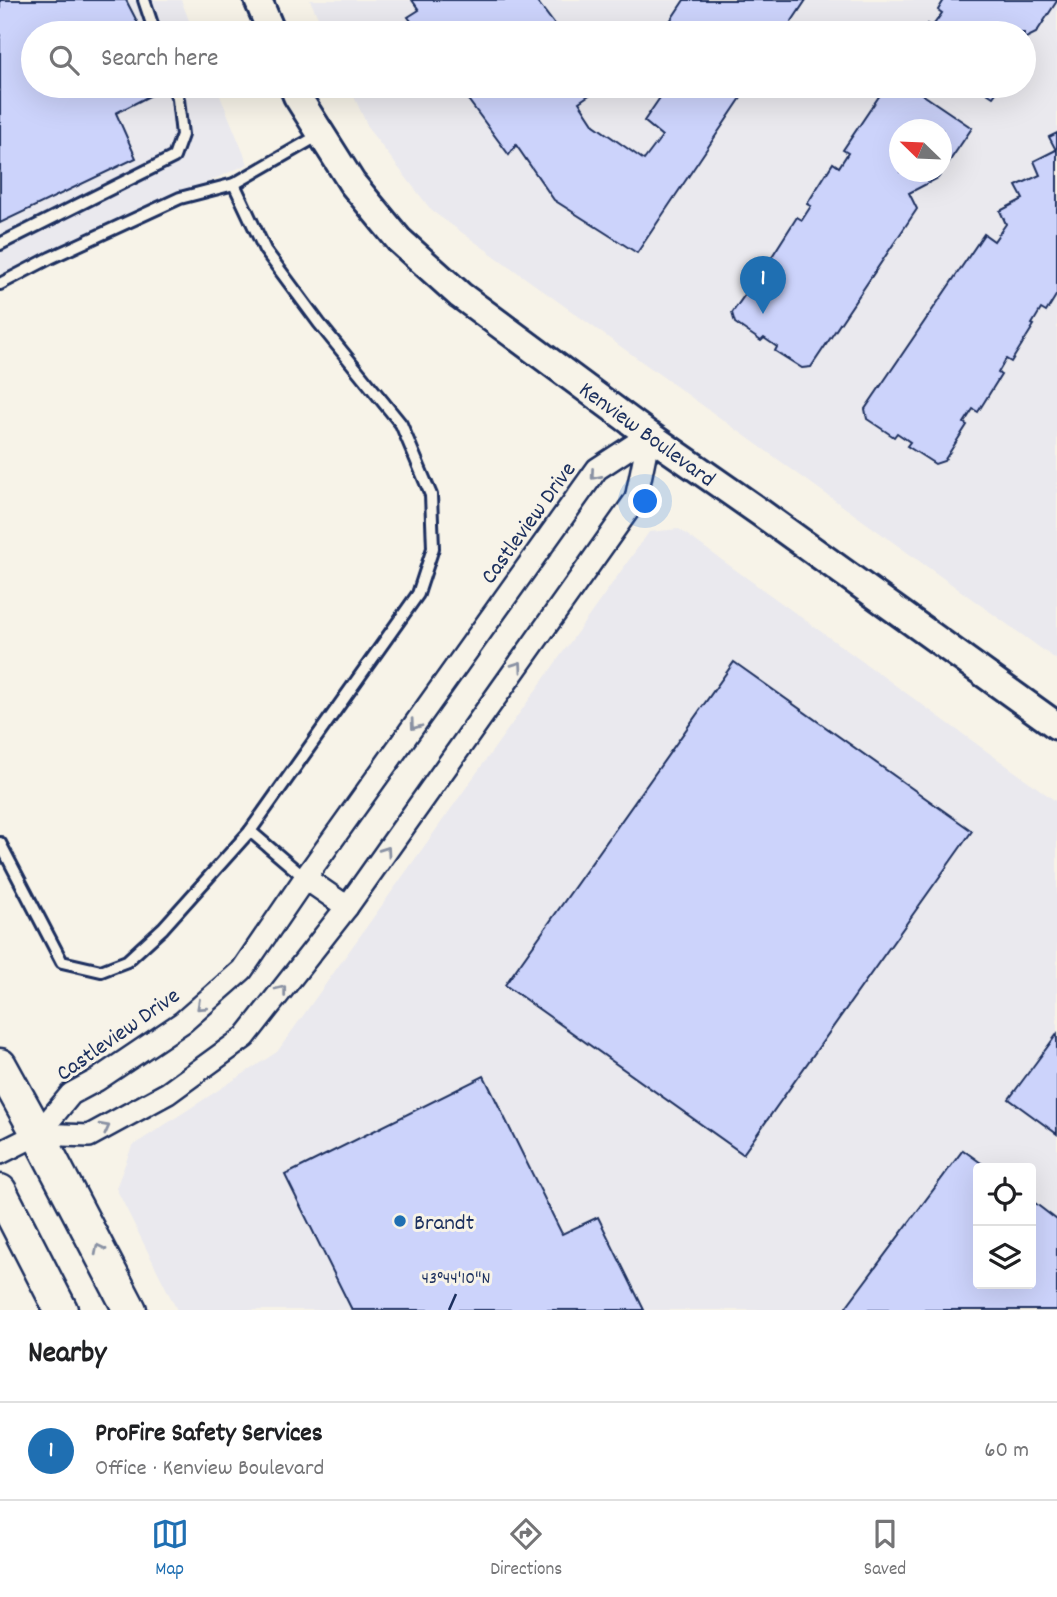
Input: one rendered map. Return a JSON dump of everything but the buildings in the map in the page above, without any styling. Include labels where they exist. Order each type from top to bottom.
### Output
[{"type":"main road","points":[[0,1065],[130,1310]]},
{"type":"main road","points":[[0,1191],[61,1310]]},
{"type":"street","points":[[258,0],[267,21]]},
{"type":"street","name":"Kenview Boulevard","points":[[298,98],[352,183],[399,240],[460,295],[649,435],[1057,726]]},
{"type":"street","name":"Castleview Drive","points":[[0,1153],[38,1134],[71,1094],[97,1080],[183,1022],[242,970],[597,469],[649,435]]},
{"type":"street","name":"Castleview Drive","points":[[38,1134],[89,1136],[168,1093],[245,1037],[347,907],[636,499],[649,435]]},
{"type":"street","points":[[305,878],[347,907]]},
{"type":"lane","points":[[144,0],[151,21]]},
{"type":"lane","points":[[0,244],[174,157],[182,135],[178,98]]},
{"type":"lane","points":[[0,284],[180,198],[234,184],[321,134]]},
{"type":"lane","points":[[0,843],[62,962],[101,971],[127,961],[163,928],[250,831],[418,594],[433,548],[431,495],[401,424],[319,323],[265,250],[234,184]]},
{"type":"lane","points":[[250,831],[305,878]]},
{"type":"shaded area","points":[[0,0],[181,0],[189,21],[21,21],[21,98],[221,98],[248,164],[0,275]]},
{"type":"shaded area","points":[[310,0],[1057,0],[1057,660],[432,211],[370,131],[355,98],[1036,98],[1036,21],[320,21]]},
{"type":"shaded area","points":[[679,529],[1057,802],[1057,1310],[177,1310],[116,1188],[132,1146],[277,1052],[649,532]]},
{"type":"place","name":"ProFire Safety Services","points":[[763,314]]},
{"type":"place","name":"Brandt","points":[[400,1221]]}]
